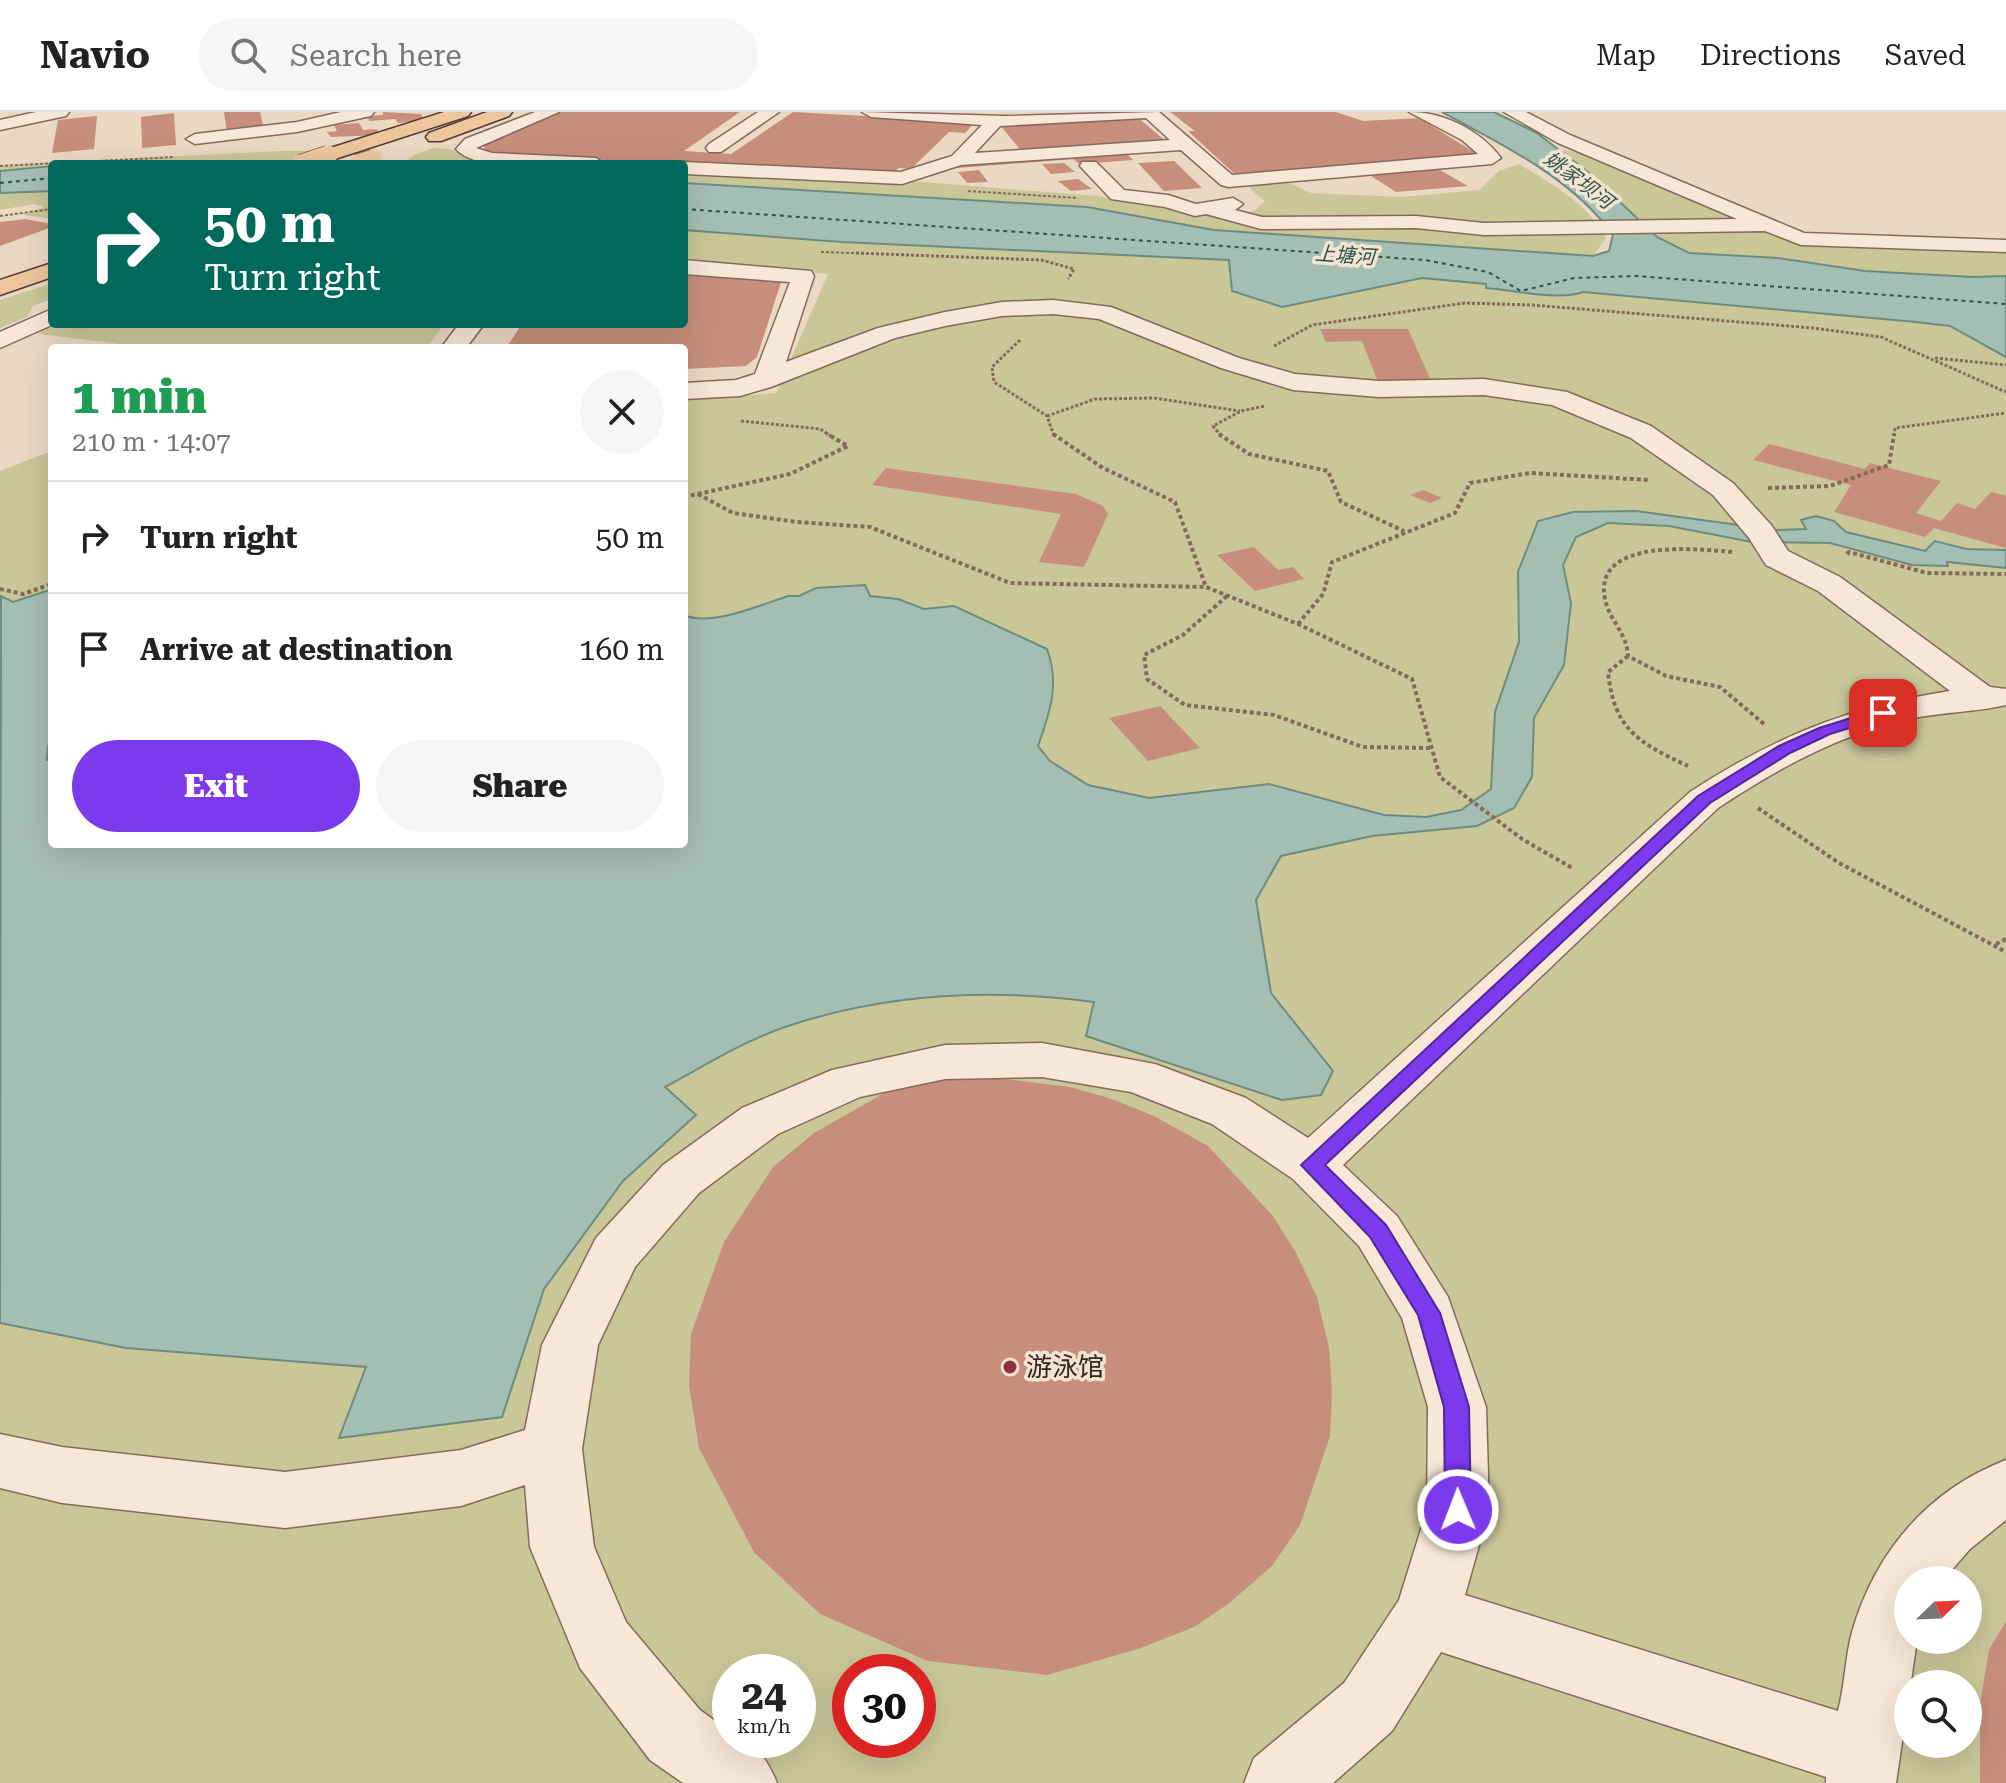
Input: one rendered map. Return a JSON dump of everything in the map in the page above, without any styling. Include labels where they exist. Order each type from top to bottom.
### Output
[{"type":"main road","points":[[313,160],[462,112]]},
{"type":"main road","points":[[371,160],[503,112]]},
{"type":"main road","points":[[0,288],[48,271]]},
{"type":"street","points":[[0,125],[60,112]]},
{"type":"street","points":[[170,157],[193,148],[194,132],[365,112]]},
{"type":"street","points":[[513,160],[476,156],[465,149],[471,143],[550,112]]},
{"type":"street","points":[[715,148],[770,112]]},
{"type":"street","points":[[871,112],[995,121],[1150,113],[1244,195],[1243,201],[1195,210],[1168,201],[1118,195],[1089,166]]},
{"type":"street","points":[[1228,181],[1492,158],[1487,151],[1448,126],[1418,112]]},
{"type":"street","points":[[1513,112],[1564,139],[1801,239],[2006,246]]},
{"type":"street","points":[[959,160],[995,121]]},
{"type":"street","points":[[688,168],[902,178],[959,160],[1187,144]]},
{"type":"street","points":[[1206,208],[1261,223],[1416,222],[1484,229],[1766,225]]},
{"type":"street","points":[[688,267],[803,276],[771,369],[762,382]]},
{"type":"street","points":[[688,391],[740,388],[762,382],[887,333],[945,319],[1002,309],[1053,307],[1103,312],[1230,363],[1293,382],[1379,389],[1484,387],[1558,398],[1641,432],[1723,489],[1761,533],[1777,558],[1829,584],[1994,697]]},
{"type":"street","points":[[0,341],[48,314]]},
{"type":"street","points":[[456,344],[469,328]]},
{"type":"street","points":[[0,341],[41,346]]},
{"type":"street","points":[[1311,1165],[1704,800],[1726,784],[1825,731],[1883,713],[1942,701],[1994,697]]},
{"type":"street","points":[[742,1783],[675,1735],[603,1645],[562,1547],[552,1449],[570,1345],[615,1253],[681,1179],[760,1121],[849,1082],[945,1062],[1042,1060],[1138,1076],[1229,1111],[1311,1165],[1378,1231],[1428,1313],[1457,1407],[1458,1510],[1427,1615],[1368,1707],[1279,1783]]},
{"type":"street","points":[[0,1461],[62,1475],[285,1500],[461,1478],[552,1449]]},
{"type":"street","points":[[1427,1615],[1861,1768],[1886,1628],[1916,1561],[1982,1499],[2006,1488]]},
{"type":"path","points":[[113,160],[170,157]]},
{"type":"path","points":[[0,166],[48,163]]},
{"type":"path","points":[[0,216],[48,210]]},
{"type":"path","points":[[812,251],[1041,260],[1074,269],[1053,307],[992,367],[994,382],[1047,416],[1053,435],[1103,468],[1175,502],[1206,587]]},
{"type":"path","points":[[1404,531],[1341,502],[1328,471],[1260,457],[1223,440],[1213,426],[1241,411],[1293,401],[1293,382],[1268,351],[1279,340],[1312,325],[1465,303],[1813,328],[1881,337],[2006,392]]},
{"type":"path","points":[[1930,358],[2006,365]]},
{"type":"path","points":[[1047,416],[1095,399],[1154,398],[1241,411]]},
{"type":"path","points":[[1298,624],[1323,594],[1332,562],[1455,513],[1470,483],[1530,473],[1601,475],[1723,489],[1830,486],[1889,465],[1895,428],[2006,413]]},
{"type":"path","points":[[688,496],[779,478],[833,457],[848,446],[820,429],[729,420]]},
{"type":"path","points":[[698,494],[733,513],[797,522],[870,527],[1010,583],[1206,587],[1298,624],[1412,679],[1440,777],[1522,839],[1610,890]]},
{"type":"path","points":[[1777,558],[1684,548],[1643,552],[1617,561],[1605,580],[1604,599],[1629,643],[1628,656],[1608,672],[1609,701],[1623,727],[1653,750],[1726,784],[1839,863],[2006,952]]},
{"type":"path","points":[[1829,584],[1833,568],[1849,552],[1927,573],[2006,574]]},
{"type":"path","points":[[0,589],[23,594],[48,585]]},
{"type":"path","points":[[1227,596],[1183,635],[1144,655],[1147,679],[1185,705],[1274,715],[1363,747],[1431,748]]},
{"type":"path","points":[[1628,656],[1666,676],[1720,687],[1752,716],[1797,744]]},
{"type":"path","points":[[1996,944],[2006,939]]},
{"type":"shaded area","points":[[433,148],[450,149],[476,160],[408,160]]},
{"type":"shaded area","points":[[1561,149],[1594,157],[1704,206],[1801,243],[2006,251],[2006,276],[1865,271],[1778,258],[1689,253],[1657,237]]},
{"type":"shaded area","points":[[281,151],[322,151],[294,160],[100,160]]},
{"type":"shaded area","points":[[48,163],[0,171],[0,165]]},
{"type":"shaded area","points":[[1519,164],[1579,204],[1606,238],[1593,256],[1214,230],[1087,207],[688,183],[688,170],[899,180],[1096,196],[1214,216],[1254,211],[1265,201],[1250,189],[1253,184],[1289,183],[1311,193],[1402,197],[1479,190],[1499,171]]},
{"type":"shaded area","points":[[48,191],[48,218],[24,215],[44,207],[34,204],[0,210],[0,193]]},
{"type":"shaded area","points":[[688,230],[842,242],[1229,260],[1282,307],[1422,278],[1487,284],[1487,288],[1536,294],[1562,296],[1583,292],[1916,322],[2006,334],[2006,1783],[0,1783],[0,471],[48,453],[48,848],[688,848],[688,400],[776,393],[828,274],[688,261]]},
{"type":"shaded area","points":[[48,284],[48,300],[33,306],[27,317],[0,328],[0,300]]},
{"type":"shaded area","points":[[441,328],[430,344],[120,344],[40,334],[43,329]]},
{"type":"water","points":[[1442,112],[1494,112],[1537,133],[1589,173],[1657,237],[1689,253],[1778,258],[1865,271],[2006,276],[2006,357],[1950,326],[1916,322],[1583,292],[1536,294],[1486,288],[1486,284],[1422,278],[1282,307],[1232,291],[1229,260],[842,242],[688,230],[688,183],[1087,207],[1214,230],[1593,256],[1609,251],[1613,235],[1578,196],[1535,164]]},
{"type":"water","points":[[48,166],[48,191],[0,193],[0,171]]},
{"type":"water","points":[[1636,511],[1775,530],[1806,529],[1801,520],[1816,516],[1834,521],[1846,532],[1925,551],[1935,541],[1966,549],[2006,550],[2006,568],[1947,562],[1948,566],[1912,565],[1830,543],[1752,542],[1669,526],[1608,523],[1576,537],[1563,565],[1571,603],[1564,665],[1534,718],[1532,777],[1514,808],[1477,826],[1372,836],[1281,856],[1256,900],[1271,993],[1333,1071],[1321,1095],[1282,1100],[1086,1036],[1094,1002],[1055,998],[977,995],[899,1000],[823,1016],[754,1039],[665,1087],[696,1115],[623,1181],[544,1289],[502,1417],[339,1438],[366,1367],[126,1348],[0,1323],[1,596],[13,602],[48,591],[48,848],[688,848],[688,616],[721,617],[788,596],[799,596],[816,588],[865,585],[870,596],[898,599],[924,609],[954,606],[1047,649],[1053,686],[1050,710],[1038,746],[1050,761],[1088,785],[1149,798],[1269,784],[1384,815],[1426,817],[1461,810],[1491,789],[1495,712],[1519,642],[1518,572],[1538,521],[1573,512]]},
{"type":"building","points":[[224,112],[260,112],[264,129],[227,133]]},
{"type":"building","points":[[383,112],[421,114],[424,120],[398,123],[395,119],[369,121],[368,116],[383,115]]},
{"type":"building","points":[[562,112],[740,112],[684,151],[731,154],[793,112],[975,122],[965,133],[949,132],[911,169],[899,168],[891,174],[688,164],[688,160],[606,160],[484,154],[484,146]]},
{"type":"building","points":[[1170,112],[1336,112],[1363,121],[1419,118],[1482,157],[1238,177],[1188,131],[1195,131]]},
{"type":"building","points":[[174,113],[176,145],[142,148],[141,117]]},
{"type":"building","points":[[97,116],[94,149],[52,153],[58,120]]},
{"type":"building","points":[[1137,117],[1168,143],[1023,153],[1000,125]]},
{"type":"building","points":[[359,123],[363,130],[377,129],[380,135],[331,137],[327,132],[337,131],[334,125]]},
{"type":"building","points":[[1124,151],[1133,160],[1079,164],[1073,159],[957,168],[954,165]]},
{"type":"building","points":[[1174,161],[1202,188],[1164,191],[1138,163]]},
{"type":"building","points":[[1064,163],[1075,172],[1051,174],[1042,164]]},
{"type":"building","points":[[1438,169],[1468,186],[1396,192],[1368,174]]},
{"type":"building","points":[[979,170],[988,182],[967,183],[958,172]]},
{"type":"building","points":[[1078,179],[1092,189],[1071,191],[1058,181]]},
{"type":"building","points":[[25,219],[48,223],[48,228],[0,246],[0,222]]},
{"type":"building","points":[[688,272],[782,279],[757,357],[746,366],[688,369],[688,344],[509,344],[519,328],[688,328]]},
{"type":"building","points":[[1320,329],[1408,329],[1432,383],[1379,384],[1362,341],[1326,342]]},
{"type":"building","points":[[1769,444],[1865,469],[1870,463],[1941,481],[1916,513],[1941,521],[1957,503],[1975,509],[1991,492],[2006,496],[2006,548],[1934,528],[1925,537],[1834,512],[1851,485],[1753,460]]},
{"type":"building","points":[[886,468],[1076,494],[1103,506],[1108,514],[1084,567],[1039,562],[1061,514],[872,485]]},
{"type":"building","points":[[1423,490],[1442,498],[1430,503],[1410,495]]},
{"type":"building","points":[[1254,547],[1278,570],[1293,567],[1304,579],[1255,591],[1217,555]]},
{"type":"building","points":[[1160,706],[1200,748],[1148,761],[1109,718]]},
{"type":"building","name":"游泳馆","points":[[981,1076],[1070,1087],[1154,1116],[1208,1146],[1273,1216],[1296,1253],[1317,1297],[1329,1348],[1332,1390],[1330,1436],[1300,1525],[1272,1566],[1228,1604],[1194,1627],[1141,1648],[1047,1675],[936,1662],[936,1654],[912,1654],[820,1614],[754,1552],[699,1448],[689,1386],[691,1334],[724,1242],[773,1167],[814,1133],[900,1084],[938,1077]]},
{"type":"building","points":[[2006,1621],[2006,1783],[1980,1783],[1982,1692],[1989,1650]]},
{"type":"ferry route","points":[[0,183],[48,178]]},
{"type":"ferry route","points":[[688,209],[1425,260],[1488,272],[1521,291],[1574,278],[1636,276],[2006,304]]},
{"type":"place","name":"游泳馆","points":[[1010,1367]]},
{"type":"route","points":[[1458,1510],[1457,1407],[1428,1313],[1378,1231],[1311,1165],[1704,800],[1785,750],[1825,731],[1883,713]]},
{"type":"water label","name":"姚家坝河","points":[[1579,180]]},
{"type":"water label","name":"上塘河","points":[[1345,255]]}]
